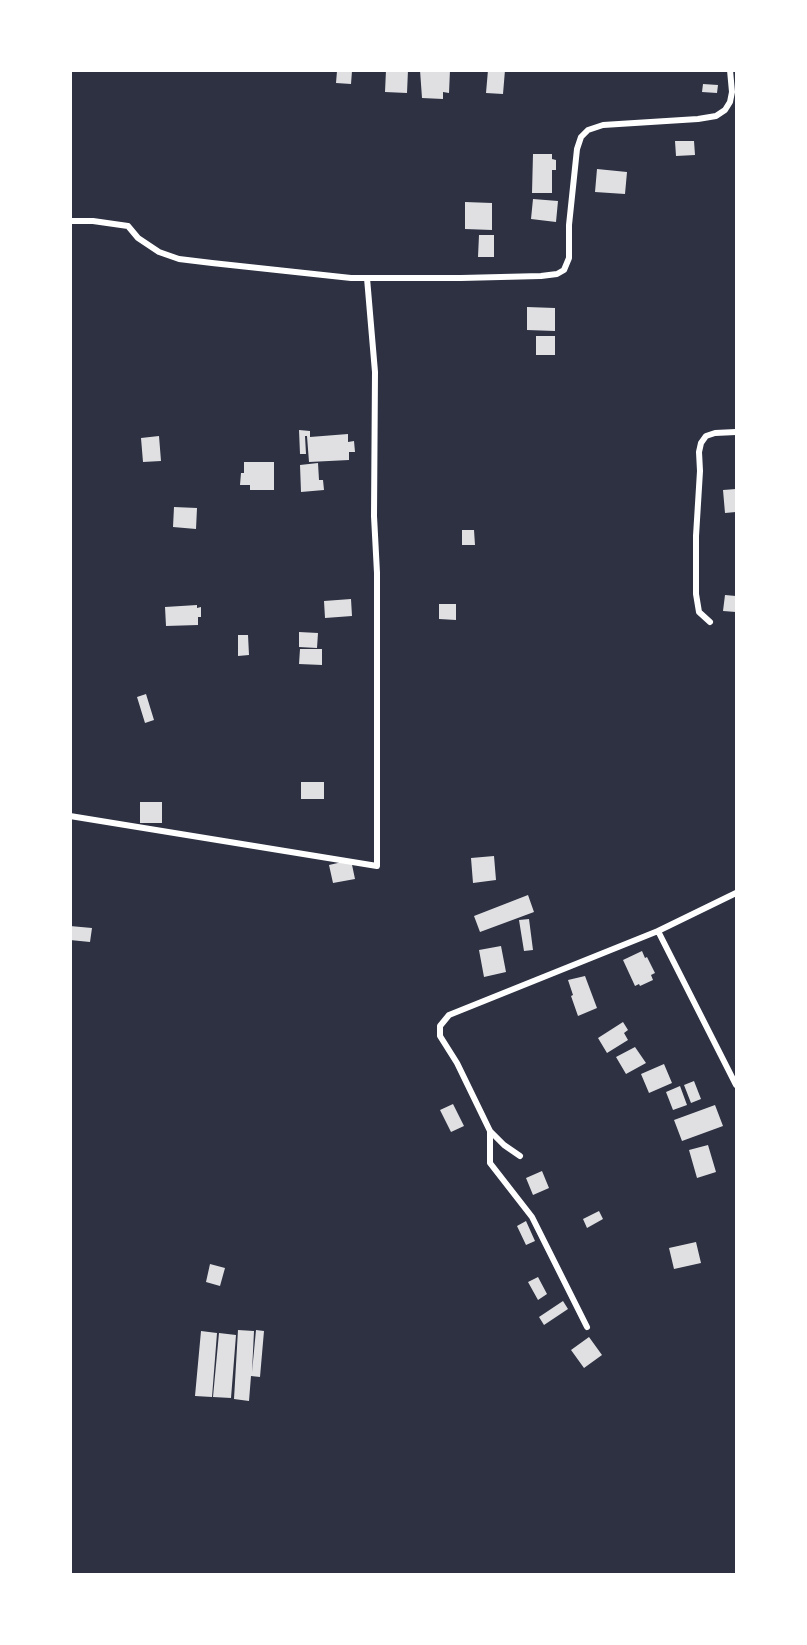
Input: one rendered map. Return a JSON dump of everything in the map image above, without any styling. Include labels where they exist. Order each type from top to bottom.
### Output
[{"type":"street","points":[[70,221],[93,221],[128,226],[138,238],[159,252],[179,259],[351,278],[460,278],[557,274],[564,270],[569,258],[569,225],[577,148],[581,137],[588,130],[603,125],[716,116],[725,110],[730,102],[732,92],[730,70]]},
{"type":"street","points":[[70,816],[377,866],[375,372],[367,278]]},
{"type":"street","points":[[710,622],[699,612],[696,594],[699,452],[705,436],[736,432]]},
{"type":"street","points":[[520,1156],[490,1131],[457,1063],[440,1036],[440,1026],[450,1015],[658,931],[736,893]]},
{"type":"street","points":[[658,931],[736,1085]]},
{"type":"street","points":[[490,1131],[489,1163],[532,1217],[587,1328]]},
{"type":"building","points":[[386,70],[408,70],[407,93],[385,92]]},
{"type":"building","points":[[420,70],[450,70],[449,93],[443,92],[443,99],[422,98]]},
{"type":"building","points":[[488,70],[505,70],[503,94],[486,93]]},
{"type":"building","points":[[337,71],[352,71],[351,84],[336,83]]},
{"type":"building","points":[[703,84],[718,85],[717,93],[702,92]]},
{"type":"building","points":[[675,141],[694,141],[695,155],[676,156]]},
{"type":"building","points":[[533,154],[552,154],[552,159],[556,160],[556,170],[552,170],[552,193],[532,193]]},
{"type":"building","points":[[597,169],[627,172],[625,194],[595,192]]},
{"type":"building","points":[[533,199],[558,201],[556,222],[531,219]]},
{"type":"building","points":[[465,202],[492,203],[492,230],[465,229]]},
{"type":"building","points":[[479,235],[494,235],[494,257],[478,257]]},
{"type":"building","points":[[527,307],[555,308],[555,331],[527,330]]},
{"type":"building","points":[[536,336],[555,336],[555,355],[536,355]]},
{"type":"building","points":[[299,430],[310,431],[310,437],[348,434],[348,442],[354,441],[355,452],[349,452],[349,460],[309,462],[307,436],[305,436],[306,454],[300,454]]},
{"type":"building","points":[[159,436],[161,461],[143,462],[141,438]]},
{"type":"building","points":[[244,462],[274,462],[274,490],[250,490],[250,485],[240,485],[241,473],[244,473]]},
{"type":"building","points":[[318,463],[319,480],[323,480],[324,490],[301,492],[300,465]]},
{"type":"building","points":[[736,489],[736,512],[725,513],[723,490]]},
{"type":"building","points":[[174,507],[197,508],[196,529],[173,527]]},
{"type":"building","points":[[462,530],[474,530],[475,545],[462,545]]},
{"type":"building","points":[[725,595],[736,596],[736,612],[723,611]]},
{"type":"building","points":[[351,599],[352,616],[325,618],[324,601]]},
{"type":"building","points":[[439,604],[456,604],[456,620],[439,619]]},
{"type":"building","points":[[197,605],[197,608],[201,607],[198,625],[166,626],[165,607]]},
{"type":"building","points":[[299,632],[318,633],[317,648],[299,647]]},
{"type":"building","points":[[238,635],[248,635],[249,655],[238,656]]},
{"type":"building","points":[[300,649],[322,649],[322,665],[299,664]]},
{"type":"building","points":[[146,694],[154,720],[145,723],[137,697]]},
{"type":"building","points":[[301,782],[324,782],[324,799],[301,799]]},
{"type":"building","points":[[140,802],[162,802],[162,823],[140,823]]},
{"type":"building","points":[[494,856],[496,880],[473,883],[471,858]]},
{"type":"building","points":[[351,860],[355,879],[333,883],[329,865]]},
{"type":"building","points":[[528,895],[534,912],[480,932],[474,916]]},
{"type":"building","points":[[529,919],[533,950],[524,951],[519,920]]},
{"type":"building","points":[[70,926],[92,928],[90,942],[70,940]]},
{"type":"building","points":[[501,946],[506,972],[484,977],[479,950]]},
{"type":"building","points":[[642,951],[655,973],[651,975],[653,980],[635,986],[623,960]]},
{"type":"building","points":[[585,976],[597,1008],[578,1016],[568,980]]},
{"type":"building","points":[[623,1022],[628,1030],[624,1033],[628,1040],[607,1053],[598,1038]]},
{"type":"building","points":[[635,1047],[646,1063],[626,1074],[616,1057]]},
{"type":"building","points":[[664,1064],[672,1083],[649,1093],[641,1074]]},
{"type":"building","points":[[694,1081],[701,1099],[691,1103],[684,1085]]},
{"type":"building","points":[[680,1086],[687,1105],[673,1110],[666,1092]]},
{"type":"building","points":[[453,1104],[464,1126],[451,1132],[440,1110]]},
{"type":"building","points":[[715,1105],[723,1126],[682,1141],[674,1120]]},
{"type":"building","points":[[708,1145],[716,1172],[697,1178],[689,1150]]},
{"type":"building","points":[[542,1171],[549,1188],[533,1195],[526,1178]]},
{"type":"building","points":[[599,1211],[603,1219],[587,1228],[583,1219]]},
{"type":"building","points":[[526,1221],[535,1241],[526,1245],[517,1226]]},
{"type":"building","points":[[696,1242],[701,1263],[674,1269],[669,1248]]},
{"type":"building","points":[[210,1264],[225,1268],[220,1286],[206,1282]]},
{"type":"building","points":[[538,1277],[547,1294],[538,1300],[528,1282]]},
{"type":"building","points":[[563,1301],[568,1309],[544,1325],[539,1317]]},
{"type":"building","points":[[238,1330],[254,1331],[252,1372],[256,1330],[264,1331],[260,1377],[251,1376],[249,1401],[234,1399]]},
{"type":"building","points":[[201,1331],[217,1333],[212,1397],[195,1396]]},
{"type":"building","points":[[219,1333],[236,1335],[231,1398],[213,1397]]},
{"type":"building","points":[[589,1337],[602,1355],[584,1368],[571,1350]]}]
